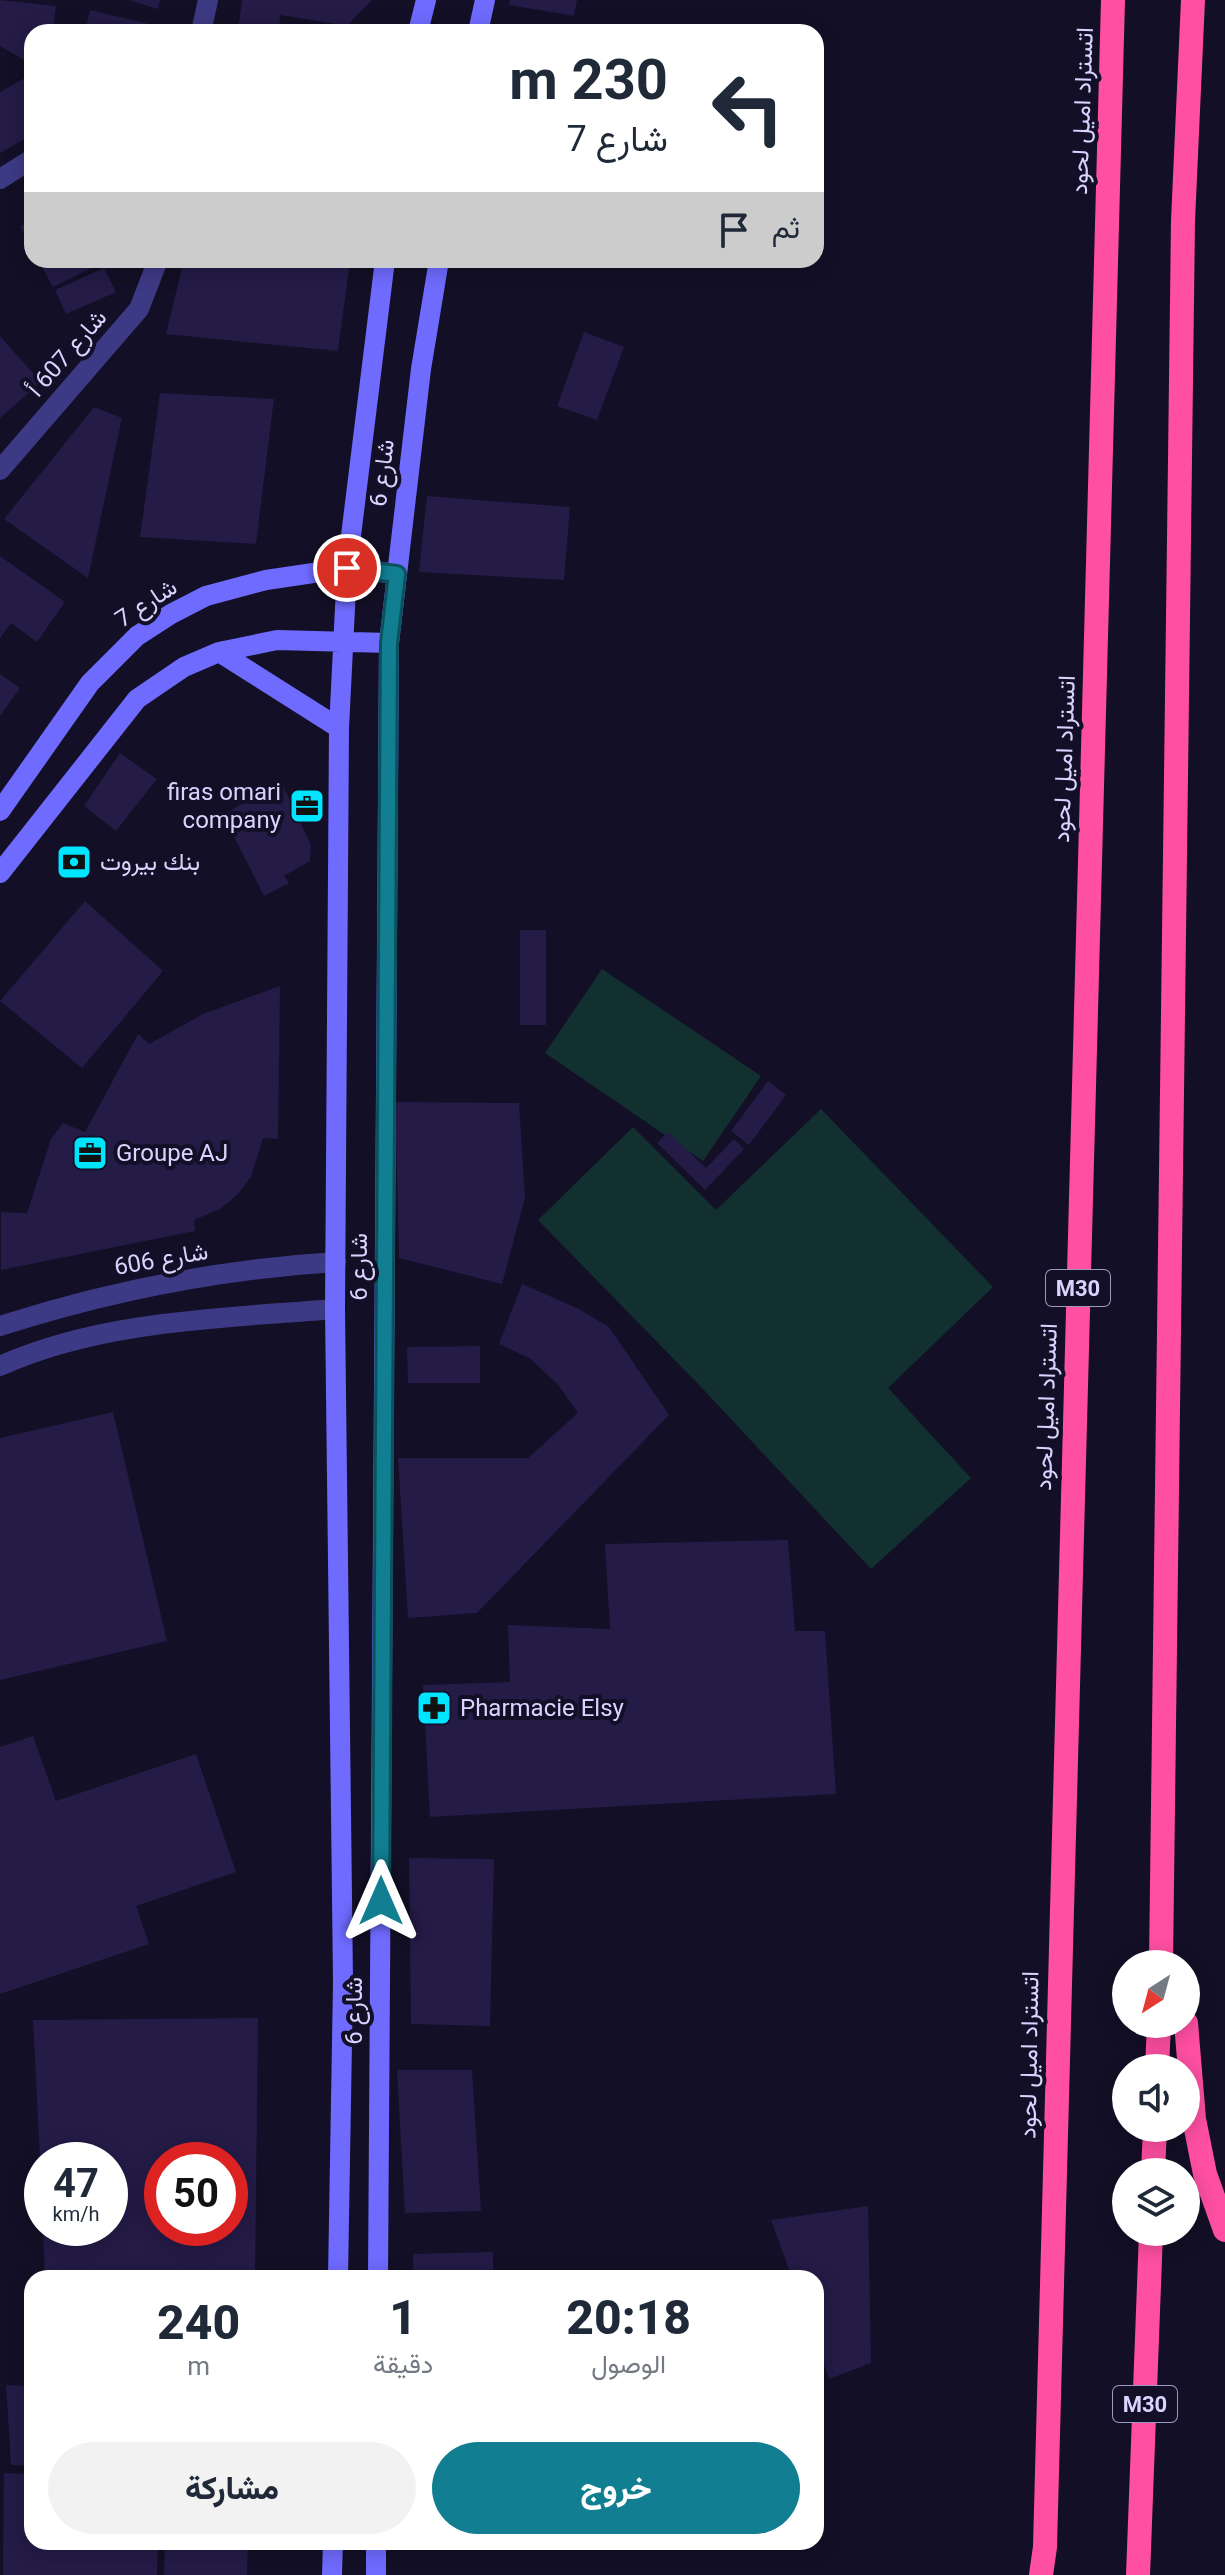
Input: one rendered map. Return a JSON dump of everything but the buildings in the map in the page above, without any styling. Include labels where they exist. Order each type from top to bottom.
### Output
[{"type":"highway","name":"اتستراد اميل لحود","points":[[1039,2575],[1045,2547],[1113,0]]},
{"type":"highway","points":[[1162,1950],[1183,221],[1193,0]]},
{"type":"highway","points":[[1164,1887],[1174,1950]]},
{"type":"highway","points":[[1189,2038],[1194,2119],[1205,2174],[1225,2230]]},
{"type":"highway","name":"M30","points":[[1138,2575],[1150,2246]]},
{"type":"main road","points":[[420,24],[426,0]]},
{"type":"main road","points":[[480,24],[485,0]]},
{"type":"main road","name":"شارع 6","points":[[338,2270],[343,1982],[335,1309],[339,728],[347,568],[384,268]]},
{"type":"main road","name":"شارع 6","points":[[378,2270],[389,643],[421,369],[438,268]]},
{"type":"main road","name":"شارع 7","points":[[0,811],[90,683],[137,636],[206,596],[266,580],[347,568],[397,574]]},
{"type":"main road","points":[[0,873],[137,699],[184,667],[219,652],[277,640],[389,643]]},
{"type":"main road","points":[[219,652],[339,728]]},
{"type":"main road","points":[[332,2575],[333,2550]]},
{"type":"main road","points":[[376,2550],[376,2575]]},
{"type":"street","points":[[203,24],[208,0]]},
{"type":"street","points":[[0,179],[24,164]]},
{"type":"street","name":"شارع 607 أ","points":[[0,470],[139,309],[155,268]]},
{"type":"street","name":"شارع 606","points":[[0,1326],[54,1309],[174,1281],[336,1262]]},
{"type":"street","points":[[0,1366],[21,1356],[67,1344],[194,1318],[335,1309]]},
{"type":"green space","points":[[602,969],[761,1076],[703,1161],[545,1053]]},
{"type":"green space","points":[[821,1109],[993,1287],[888,1388],[971,1478],[871,1569],[702,1388],[538,1220],[633,1127],[716,1210]]},
{"type":"place","name":"firas omari company","points":[[307,806]]},
{"type":"place","name":"بنك بيروت","points":[[74,862]]},
{"type":"place","name":"Groupe AJ","points":[[90,1153]]},
{"type":"place","name":"Pharmacie Elsy","points":[[434,1708]]},
{"type":"route","points":[[347,568],[397,574],[389,643],[381,1901]]}]
